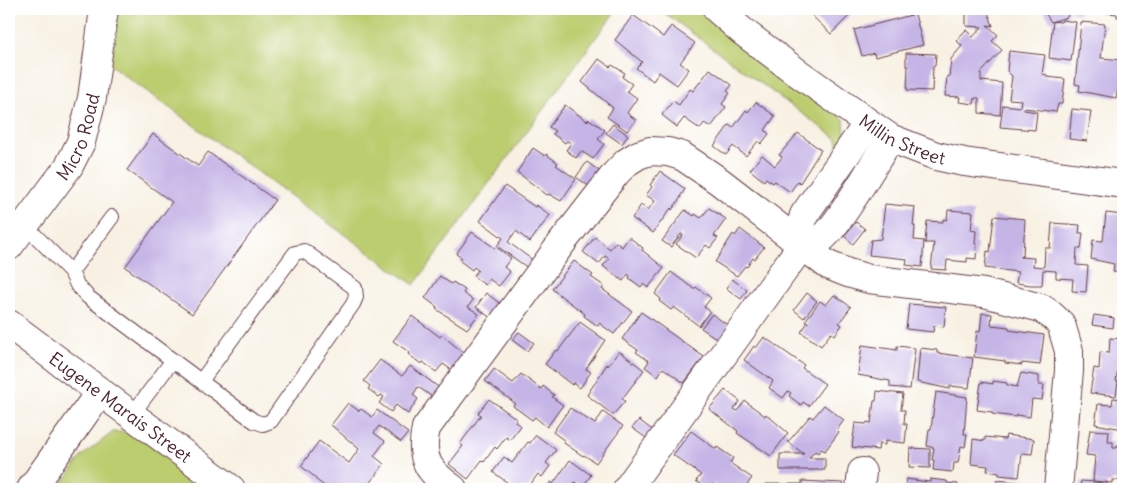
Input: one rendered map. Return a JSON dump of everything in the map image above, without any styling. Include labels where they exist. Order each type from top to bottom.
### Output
[{"type":"street","name":"Micro Road","points":[[17,235],[69,166],[81,142],[92,98],[104,9]]},
{"type":"street","name":"Millin Street","points":[[717,9],[750,38],[890,138],[936,156],[964,162],[1123,184]]},
{"type":"street","points":[[627,489],[692,401],[802,245],[801,226],[804,216],[868,124]]},
{"type":"street","points":[[802,245],[818,241],[828,233],[890,138]]},
{"type":"street","points":[[453,489],[433,474],[426,462],[423,442],[426,428],[564,240],[626,162],[638,155],[650,152],[668,152],[682,156],[719,181],[828,265],[848,273],[870,278],[984,293],[1041,308],[1050,314],[1061,324],[1069,351],[1069,371],[1058,489]]},
{"type":"street","name":"Eugene Marais Street","points":[[9,324],[231,489]]},
{"type":"street","points":[[31,489],[100,392]]},
{"type":"lane","points":[[71,272],[112,217]]},
{"type":"lane","points":[[17,235],[71,272],[77,285],[88,296],[201,382],[254,421],[263,424],[271,421],[354,304],[356,288],[304,251],[295,253],[201,382]]},
{"type":"lane","points":[[132,416],[172,360]]},
{"type":"green space","points":[[116,9],[617,9],[414,285],[109,64]]},
{"type":"green space","points":[[659,9],[703,9],[711,18],[844,119],[845,133],[838,147],[837,139]]},
{"type":"green space","points":[[113,432],[127,432],[144,440],[209,489],[58,489],[82,456]]},
{"type":"building","points":[[805,9],[856,9],[831,34]]},
{"type":"building","points":[[966,9],[987,9],[993,26],[987,25],[998,35],[992,41],[1002,50],[981,73],[981,81],[1002,83],[1000,115],[979,113],[979,98],[975,98],[974,104],[959,102],[960,97],[945,96],[951,59],[962,46],[956,40],[966,30],[973,37],[982,27],[966,26]]},
{"type":"building","points":[[1070,9],[1067,17],[1051,22],[1043,10]]},
{"type":"building","points":[[1072,9],[1080,9],[1079,14],[1071,13]]},
{"type":"building","points":[[1094,9],[1123,9],[1123,17],[1117,17],[1117,14],[1094,11]]},
{"type":"building","points":[[915,14],[923,45],[875,57],[874,53],[862,56],[854,30]]},
{"type":"building","points":[[633,15],[663,37],[671,26],[695,43],[680,63],[689,69],[677,85],[659,72],[653,81],[636,68],[642,62],[615,40]]},
{"type":"building","points":[[1062,20],[1076,22],[1071,61],[1049,58],[1053,21],[1061,22]]},
{"type":"building","points":[[1081,22],[1105,24],[1101,58],[1123,60],[1123,90],[1118,90],[1116,98],[1079,91],[1080,85],[1075,84]]},
{"type":"building","points":[[1009,51],[1045,55],[1042,74],[1047,75],[1047,77],[1065,79],[1062,104],[1058,104],[1056,112],[1024,108],[1024,110],[1037,112],[1035,130],[1000,127],[1003,105],[1020,107],[1021,100],[1009,99],[1012,76],[1007,71]]},
{"type":"building","points":[[906,53],[936,54],[935,66],[933,66],[932,91],[907,90],[908,66],[906,66]]},
{"type":"building","points":[[599,59],[610,67],[612,65],[625,73],[622,77],[632,84],[627,91],[637,98],[627,113],[636,120],[627,131],[607,117],[613,108],[582,82]]},
{"type":"building","points":[[710,69],[732,85],[727,91],[730,93],[722,104],[726,107],[711,127],[704,123],[700,129],[684,118],[677,127],[662,115],[673,101],[679,105],[690,89],[693,91]]},
{"type":"building","points":[[756,102],[775,116],[765,130],[769,134],[761,144],[758,141],[746,156],[733,146],[726,155],[714,146],[729,125],[733,128],[746,110],[748,112]]},
{"type":"building","points":[[565,105],[587,121],[589,119],[605,130],[598,139],[604,144],[593,159],[581,151],[576,158],[566,150],[571,143],[567,141],[565,143],[553,134],[555,131],[549,127]]},
{"type":"building","points":[[1072,109],[1091,111],[1087,141],[1069,139]]},
{"type":"building","points":[[613,124],[628,135],[622,144],[606,133]]},
{"type":"building","points":[[798,133],[821,150],[800,183],[798,181],[790,192],[775,181],[773,183],[766,178],[764,181],[750,170],[762,155],[775,166],[782,157],[779,155]]},
{"type":"building","points":[[153,134],[198,166],[208,152],[275,200],[192,314],[125,267],[172,202],[127,170]]},
{"type":"building","points":[[533,148],[545,156],[546,154],[558,163],[556,165],[576,179],[561,201],[549,194],[547,195],[517,172]]},
{"type":"building","points":[[587,162],[602,173],[590,187],[576,177]]},
{"type":"building","points":[[660,171],[685,189],[672,210],[671,208],[653,233],[632,218],[641,205],[648,210],[655,201],[646,195],[652,187],[650,185]]},
{"type":"building","points":[[505,186],[550,215],[530,242],[516,231],[508,242],[534,261],[528,268],[497,246],[503,238],[480,221]]},
{"type":"building","points":[[830,195],[839,201],[825,219],[817,212]]},
{"type":"building","points":[[885,204],[915,207],[914,240],[924,241],[922,267],[906,265],[907,259],[869,255],[871,240],[881,239]]},
{"type":"building","points":[[709,208],[726,219],[714,236],[718,238],[710,248],[706,245],[696,258],[676,244],[683,235],[681,234],[671,247],[662,241],[685,210],[701,218]]},
{"type":"building","points":[[948,210],[973,212],[971,230],[976,231],[976,259],[967,258],[967,262],[947,260],[946,270],[931,269],[934,243],[925,243],[927,221],[943,222],[943,219],[947,220]]},
{"type":"building","points":[[1106,213],[1123,215],[1123,273],[1113,272],[1114,264],[1091,259],[1093,240],[1103,241]]},
{"type":"building","points":[[994,216],[1025,219],[1023,256],[1020,257],[1034,258],[1033,266],[1044,267],[1045,248],[1050,248],[1052,223],[1080,225],[1079,233],[1083,233],[1081,249],[1077,248],[1076,265],[1088,266],[1086,292],[1072,291],[1073,279],[1056,278],[1056,271],[1043,270],[1042,285],[1031,285],[1016,283],[1018,272],[985,268],[987,251],[990,252]]},
{"type":"building","points":[[856,222],[865,229],[853,244],[844,236]]},
{"type":"building","points":[[740,229],[764,247],[755,259],[753,258],[737,276],[715,262],[733,234],[735,236]]},
{"type":"building","points":[[472,232],[511,258],[504,267],[510,272],[499,286],[489,279],[485,285],[473,276],[478,270],[474,267],[472,270],[460,261],[462,258],[456,254]]},
{"type":"building","points":[[595,237],[610,249],[616,242],[622,247],[629,237],[664,268],[648,288],[643,284],[641,287],[629,278],[628,274],[623,281],[603,266],[609,259],[605,256],[599,264],[583,252]]},
{"type":"building","points":[[574,261],[604,286],[602,289],[632,311],[614,334],[599,323],[598,326],[584,316],[585,314],[552,289]]},
{"type":"building","points":[[671,272],[694,289],[696,287],[711,298],[704,307],[710,311],[699,326],[674,307],[671,310],[659,301],[661,299],[655,294]]},
{"type":"building","points":[[440,276],[451,284],[453,282],[465,290],[463,293],[473,300],[468,307],[479,314],[467,329],[436,309],[437,307],[425,298]]},
{"type":"building","points":[[732,279],[747,290],[741,299],[726,288]]},
{"type":"building","points":[[486,293],[502,305],[492,319],[476,307]]},
{"type":"building","points":[[807,293],[817,301],[804,318],[794,310]]},
{"type":"building","points":[[834,295],[851,307],[839,323],[842,325],[835,335],[831,333],[821,346],[801,332],[808,322],[805,321],[820,301],[826,305]]},
{"type":"building","points":[[1123,302],[1123,320],[1120,319]]},
{"type":"building","points":[[909,304],[946,307],[944,327],[934,326],[933,332],[906,329]]},
{"type":"building","points":[[641,312],[704,357],[684,383],[663,368],[658,376],[645,367],[649,361],[636,352],[638,350],[622,339]]},
{"type":"building","points":[[982,313],[992,314],[991,325],[1009,327],[1009,330],[1044,335],[1040,365],[1005,363],[1005,361],[974,357],[977,331],[980,331]]},
{"type":"building","points":[[712,314],[729,326],[719,340],[701,328]]},
{"type":"building","points":[[1094,315],[1114,318],[1113,328],[1092,325]]},
{"type":"building","points":[[412,316],[440,337],[442,335],[466,355],[453,371],[443,364],[436,372],[423,362],[421,364],[408,354],[409,352],[393,341]]},
{"type":"building","points":[[580,322],[605,340],[586,369],[591,372],[580,388],[574,383],[572,385],[545,364],[556,350],[558,351]]},
{"type":"building","points":[[519,332],[534,343],[527,351],[512,340]]},
{"type":"building","points":[[764,337],[804,365],[802,368],[825,384],[809,406],[803,402],[801,405],[789,396],[791,393],[788,391],[783,398],[769,388],[773,381],[744,360],[754,346],[756,348]]},
{"type":"building","points":[[1110,338],[1123,339],[1123,372],[1118,371],[1116,396],[1090,393],[1094,368],[1099,369],[1100,352],[1109,353]]},
{"type":"building","points":[[862,345],[897,350],[897,346],[915,348],[910,389],[890,387],[890,381],[858,375]]},
{"type":"building","points":[[920,348],[937,350],[937,353],[973,358],[969,388],[950,386],[950,389],[917,382]]},
{"type":"building","points":[[619,351],[644,370],[622,399],[625,401],[613,415],[587,395],[607,364],[608,366]]},
{"type":"building","points":[[380,360],[402,376],[410,366],[441,389],[434,398],[418,387],[413,395],[418,399],[408,414],[396,405],[391,412],[379,403],[384,397],[381,395],[379,397],[368,389],[370,386],[364,381]]},
{"type":"building","points":[[494,369],[513,383],[521,374],[541,389],[543,386],[554,395],[552,397],[563,405],[547,427],[535,417],[532,420],[513,406],[515,403],[485,381]]},
{"type":"building","points":[[1021,373],[1039,376],[1039,385],[1044,385],[1042,400],[1032,399],[1030,417],[992,414],[992,412],[977,410],[981,382],[993,384],[993,381],[1017,387]]},
{"type":"building","points":[[725,390],[740,401],[734,409],[737,411],[745,401],[765,416],[766,414],[788,433],[771,456],[737,433],[738,431],[709,409]]},
{"type":"building","points":[[877,391],[903,394],[901,410],[905,410],[904,424],[907,424],[905,443],[885,441],[885,445],[879,444],[878,450],[852,447],[855,423],[871,423]]},
{"type":"building","points":[[936,392],[967,397],[964,434],[967,434],[965,447],[961,446],[958,463],[954,463],[953,472],[933,470],[934,448],[927,446]]},
{"type":"building","points":[[1113,398],[1123,399],[1123,429],[1095,424],[1098,404],[1112,405]]},
{"type":"building","points":[[489,399],[517,419],[515,422],[521,426],[510,440],[506,437],[497,449],[495,447],[484,462],[482,460],[468,479],[449,464],[463,446],[460,444],[481,415],[478,413]]},
{"type":"building","points":[[348,403],[372,417],[377,410],[408,433],[401,442],[379,426],[374,433],[385,441],[374,456],[384,464],[365,489],[325,489],[327,488],[301,466],[319,441],[349,463],[359,449],[331,425]]},
{"type":"building","points":[[824,405],[844,420],[837,430],[839,432],[825,451],[821,449],[818,453],[815,451],[809,458],[825,458],[825,470],[780,470],[780,454],[804,454],[788,442],[810,416],[813,418]]},
{"type":"building","points":[[570,408],[595,424],[603,412],[623,426],[596,463],[564,443],[565,441],[553,432]]},
{"type":"building","points":[[639,420],[655,432],[649,440],[632,428]]},
{"type":"building","points":[[1090,430],[1109,431],[1108,442],[1113,442],[1113,448],[1117,448],[1117,445],[1123,446],[1123,481],[1112,480],[1112,483],[1093,481],[1095,456],[1086,455]]},
{"type":"building","points":[[691,431],[716,449],[717,447],[733,458],[730,463],[752,478],[744,489],[718,489],[713,484],[708,489],[696,481],[701,475],[673,455]]},
{"type":"building","points":[[536,435],[556,450],[546,463],[550,466],[542,477],[538,474],[527,489],[523,487],[516,489],[493,472],[504,457],[512,463],[528,442],[530,443]]},
{"type":"building","points":[[1006,435],[1034,439],[1032,454],[1022,453],[1019,477],[999,475],[999,473],[987,471],[988,466],[971,464],[973,439],[985,441],[985,437],[1005,439]]},
{"type":"building","points":[[910,448],[930,449],[930,468],[909,467]]},
{"type":"building","points":[[570,460],[591,475],[582,488],[575,482],[570,489],[546,489],[551,482],[553,484]]},
{"type":"building","points":[[906,479],[930,482],[930,479],[958,484],[957,489],[905,489]]},
{"type":"building","points":[[997,480],[1037,484],[1037,489],[981,489],[981,485],[996,487]]},
{"type":"building","points":[[802,481],[843,483],[843,489],[766,489],[766,484],[802,484]]},
{"type":"building","points":[[1081,481],[1107,483],[1106,489],[1080,489]]},
{"type":"building","points":[[655,483],[663,489],[649,489]]}]
